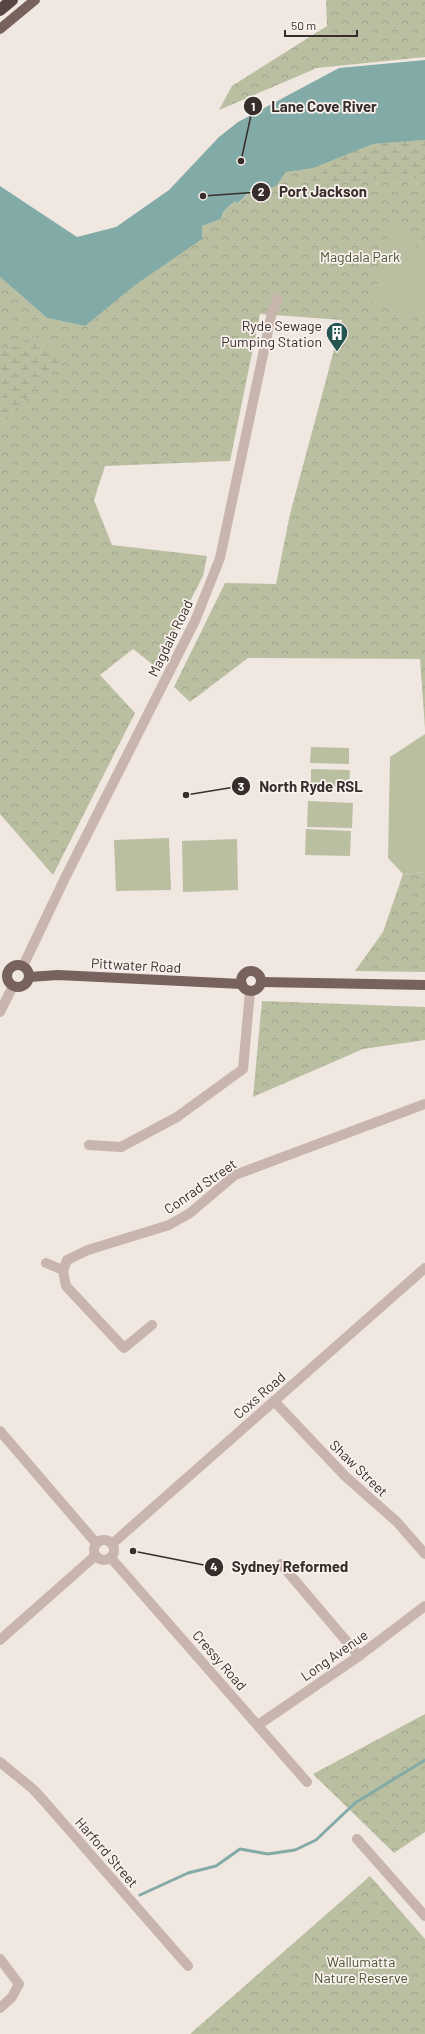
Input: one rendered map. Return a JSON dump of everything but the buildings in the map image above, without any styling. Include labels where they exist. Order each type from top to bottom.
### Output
[{"type":"highway","points":[[0,10],[12,0]]},
{"type":"main road","points":[[0,29],[35,0]]},
{"type":"main road","points":[[12,966],[23,966],[28,970],[29,977],[23,986],[13,986],[3,975],[12,966]]},
{"type":"main road","points":[[251,971],[259,975],[261,982],[258,988],[250,991],[246,990],[242,984],[243,976],[251,971]]},
{"type":"main road","name":"Pittwater Road","points":[[29,977],[58,975],[242,984]]},
{"type":"main road","points":[[261,982],[425,985]]},
{"type":"street","name":"Magdala Road","points":[[23,966],[65,878],[192,628],[209,588],[220,558],[272,312],[278,299]]},
{"type":"street","points":[[0,1012],[13,986]]},
{"type":"street","points":[[89,1145],[121,1147],[177,1117],[243,1070],[250,991]]},
{"type":"street","name":"Conrad Street","points":[[63,1270],[67,1260],[88,1250],[169,1225],[190,1213],[235,1175],[425,1104]]},
{"type":"street","points":[[46,1263],[63,1270],[66,1286],[124,1348],[152,1325]]},
{"type":"street","name":"Coxs Road","points":[[112,1544],[425,1268]]},
{"type":"street","name":"Shaw Street","points":[[274,1401],[345,1476],[397,1522],[425,1554]]},
{"type":"street","points":[[0,1431],[96,1543]]},
{"type":"street","points":[[104,1540],[112,1544],[114,1551],[111,1558],[103,1560],[95,1556],[93,1549],[96,1543],[104,1540]]},
{"type":"street","points":[[0,1640],[95,1556]]},
{"type":"street","name":"Cressy Road","points":[[111,1558],[307,1782]]},
{"type":"street","points":[[281,1564],[358,1656]]},
{"type":"street","name":"Long Avenue","points":[[258,1725],[358,1656],[425,1606]]},
{"type":"street","name":"Harford Street","points":[[0,1762],[44,1800],[188,1966]]},
{"type":"street","points":[[357,1839],[425,1916]]},
{"type":"street","points":[[0,1960],[19,1984],[12,1997],[0,2008]]},
{"type":"green space","points":[[326,0],[425,0],[425,57],[317,68],[219,110],[232,86],[327,26]]},
{"type":"green space","name":"Magdala Park","points":[[425,140],[425,729],[420,659],[248,658],[190,702],[174,687],[225,583],[276,584],[290,514],[342,320],[260,314],[230,461],[105,466],[94,500],[112,545],[207,556],[203,576],[156,667],[133,649],[100,675],[135,713],[53,875],[0,814],[0,277],[47,318],[85,326],[202,226],[221,219],[229,207],[236,201],[238,204],[246,195],[255,189],[265,185],[277,185],[286,172],[313,167],[373,144]]},
{"type":"green space","points":[[425,140],[425,180],[402,176],[309,187],[313,167],[373,144]]},
{"type":"green space","points":[[395,227],[417,233],[414,246],[425,250],[425,318],[372,301],[387,255],[381,253],[390,229]]},
{"type":"green space","points":[[35,336],[64,360],[0,424],[0,353]]},
{"type":"green space","points":[[425,734],[425,872],[403,874],[388,858],[390,757]]},
{"type":"green space","points":[[311,747],[349,748],[349,764],[310,763]]},
{"type":"green space","points":[[311,769],[350,770],[349,787],[311,785]]},
{"type":"green space","points":[[308,801],[353,803],[352,828],[307,827]]},
{"type":"green space","points":[[306,829],[351,831],[350,856],[305,855]]},
{"type":"green space","points":[[169,838],[171,890],[116,891],[114,840]]},
{"type":"green space","points":[[237,839],[238,890],[183,892],[182,841]]},
{"type":"green space","points":[[425,872],[425,972],[355,971],[383,932],[403,874]]},
{"type":"green space","points":[[262,1001],[425,1007],[425,1040],[363,1049],[253,1097]]},
{"type":"green space","points":[[425,1714],[425,1832],[394,1853],[313,1774]]},
{"type":"green space","name":"Wallumatta Nature Reserve","points":[[370,1876],[425,1939],[425,2034],[190,2034]]},
{"type":"water","points":[[425,60],[425,140],[373,144],[313,168],[286,172],[277,185],[271,188],[268,184],[252,189],[237,204],[236,201],[226,209],[221,219],[202,226],[202,239],[135,285],[85,326],[47,318],[0,277],[0,186],[77,237],[116,227],[169,190],[219,137],[238,122],[339,68]]},
{"type":"waterway","points":[[140,1895],[188,1873],[216,1866],[240,1849],[268,1854],[295,1850],[316,1840],[355,1803],[425,1760]]},
{"type":"place","name":"Lane Cove River","points":[[241,161]]},
{"type":"place","name":"Port Jackson","points":[[203,196]]},
{"type":"place","name":"Ryde Sewage Pumping Station","points":[[337,352]]},
{"type":"place","name":"North Ryde RSL","points":[[186,795]]},
{"type":"place","name":"Sydney Reformed","points":[[133,1551]]}]
